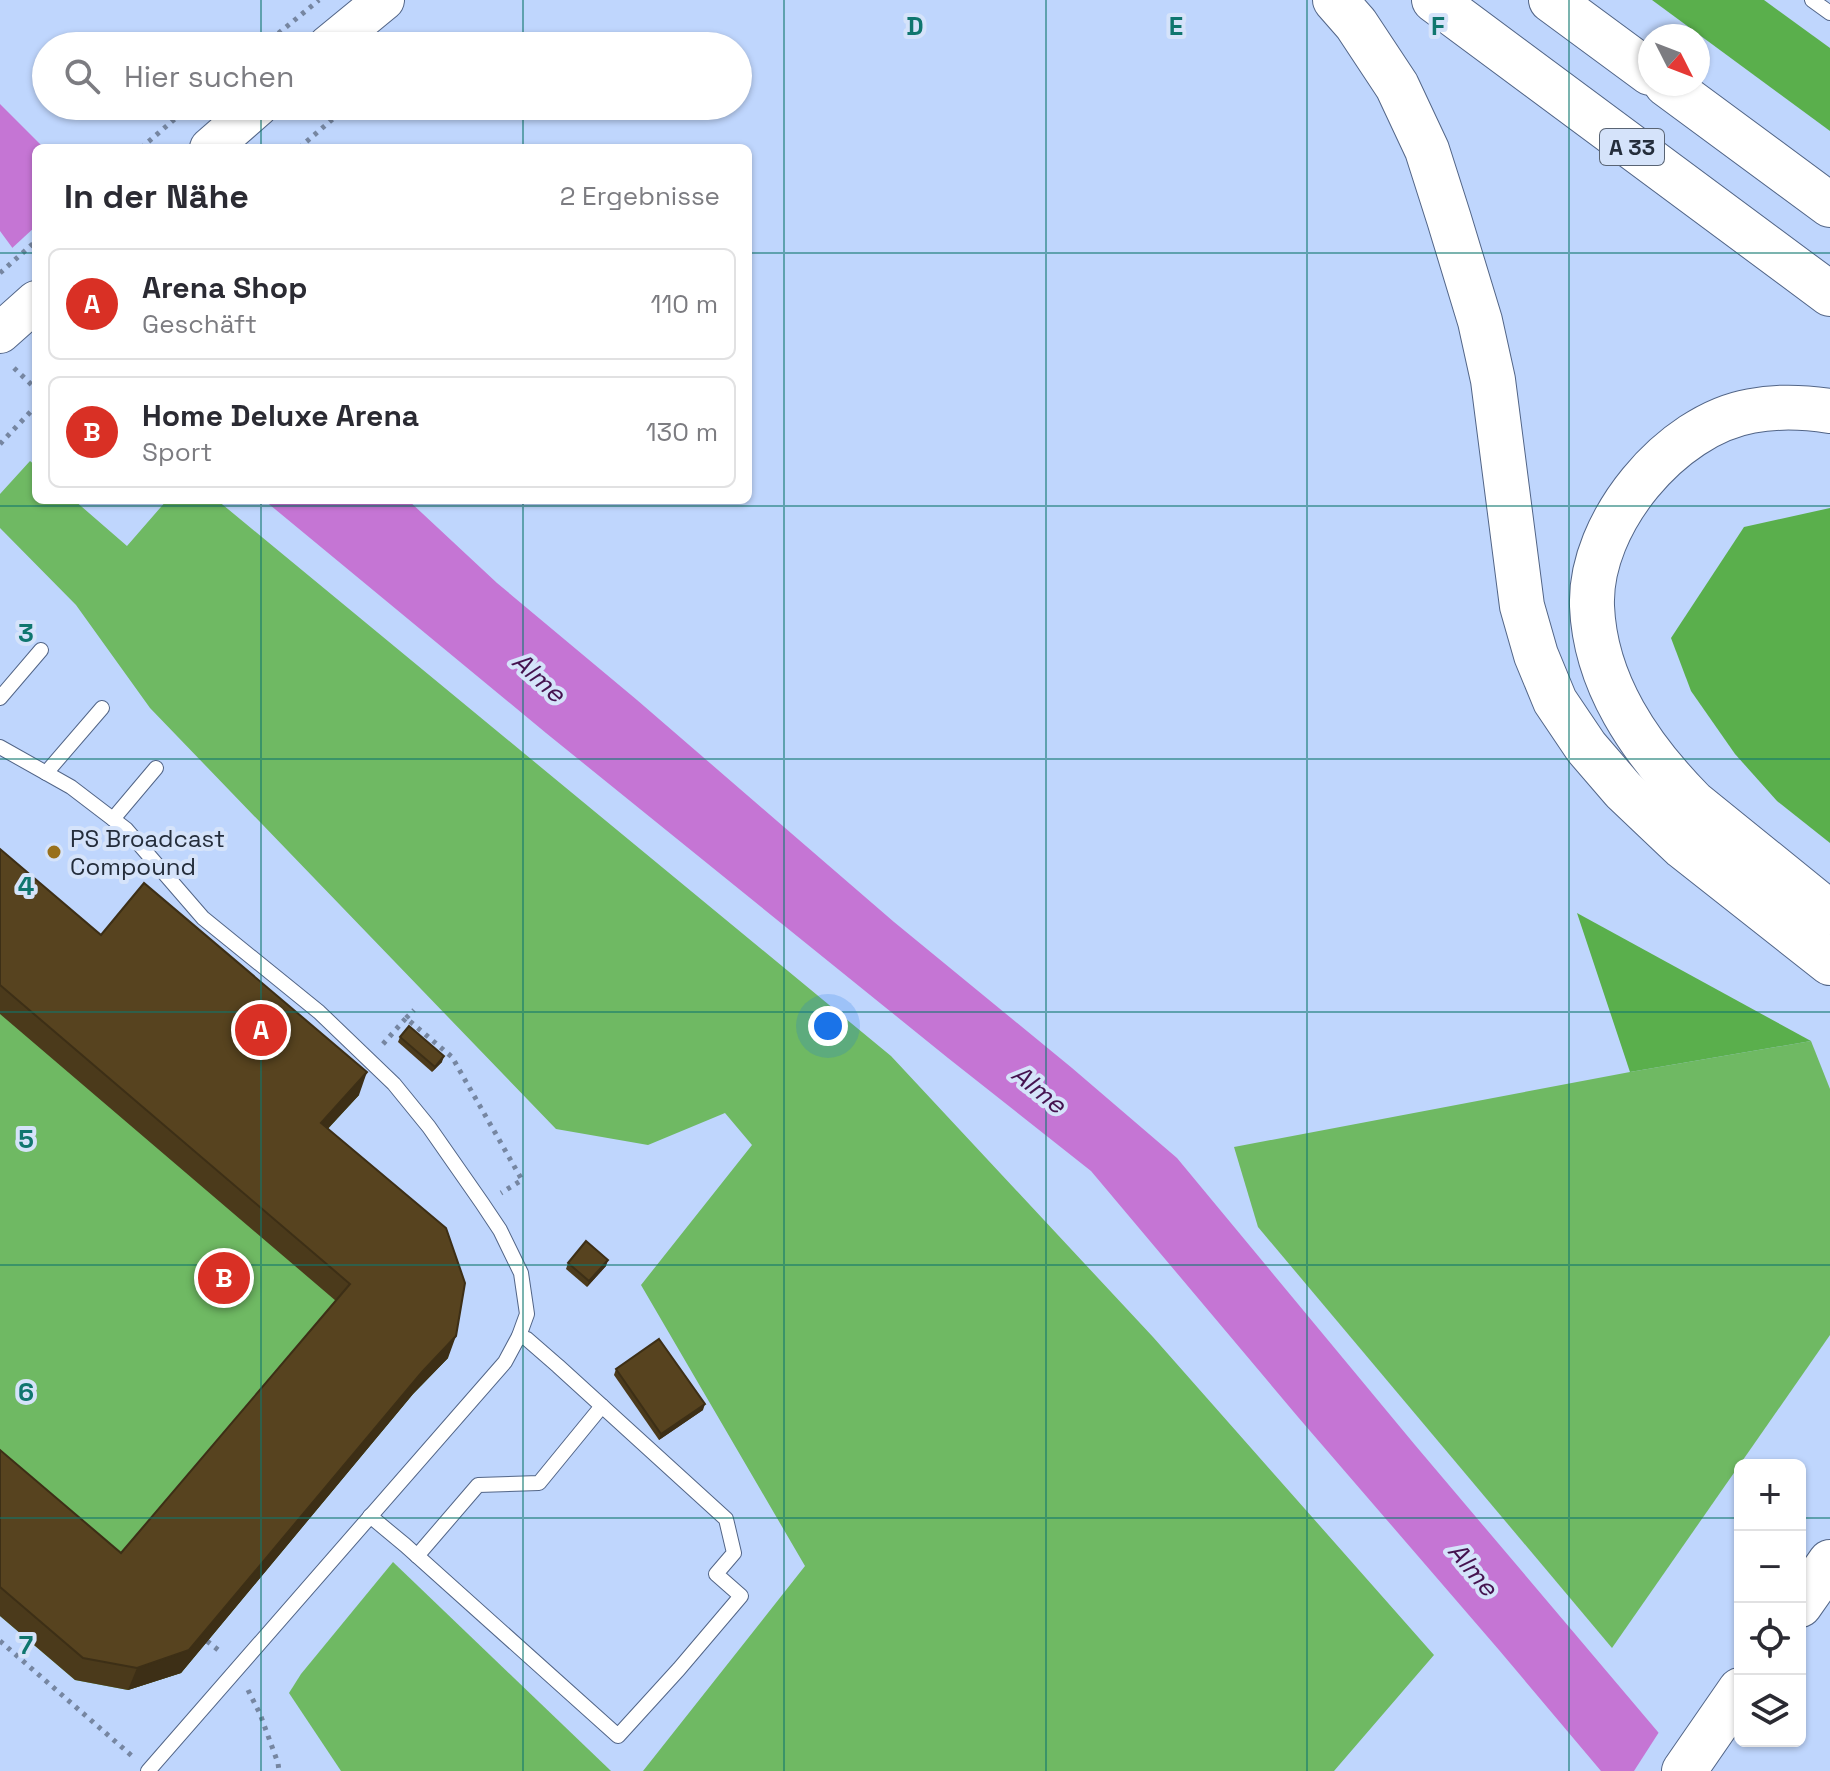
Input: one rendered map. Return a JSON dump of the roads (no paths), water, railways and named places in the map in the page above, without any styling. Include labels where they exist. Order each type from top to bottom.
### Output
[{"type":"highway","points":[[1335,0],[1356,24],[1397,86],[1427,150],[1449,219],[1480,321],[1493,380],[1522,606],[1536,655],[1555,701],[1586,747],[1623,790],[1683,847],[1829,963]]},
{"type":"highway","name":"A 33","points":[[1434,0],[1830,294]]},
{"type":"highway","points":[[1551,0],[1638,64]]},
{"type":"highway","points":[[1682,96],[1830,205]]},
{"type":"highway","points":[[1830,411],[1779,408],[1750,411],[1723,419],[1696,433],[1663,457],[1620,511],[1608,535],[1599,559],[1592,605],[1606,676],[1640,740],[1693,802],[1830,913]]},
{"type":"highway","points":[[1801,1603],[1830,1562]]},
{"type":"highway","points":[[1684,1771],[1734,1699]]},
{"type":"street","points":[[345,32],[384,0]]},
{"type":"street","points":[[215,144],[242,120]]},
{"type":"street","points":[[4,348],[32,307]]},
{"type":"lane","points":[[1812,0],[1830,13]]},
{"type":"lane","points":[[0,698],[41,650]]},
{"type":"lane","points":[[46,773],[102,708]]},
{"type":"lane","points":[[0,747],[71,787],[126,829],[203,918],[319,1012],[394,1084],[429,1127],[500,1230],[521,1273],[527,1314],[505,1362],[149,1770]]},
{"type":"lane","points":[[113,819],[156,768]]},
{"type":"lane","points":[[370,1516],[618,1736],[741,1596],[716,1574],[734,1553],[726,1519],[527,1339],[519,1336]]},
{"type":"lane","points":[[417,1556],[478,1485],[539,1483],[602,1406]]},
{"type":"water","points":[[0,104],[40,144],[32,144],[32,275],[0,231]]},
{"type":"water","name":"Alme","points":[[269,504],[412,504],[497,583],[894,922],[1177,1158],[1691,1771],[1601,1771],[1091,1171],[546,733]]},
{"type":"place","name":"PS Broadcast Compound","points":[[54,852]]},
{"type":"place","name":"Arena Shop","points":[[261,1030]]},
{"type":"place","name":"Home Deluxe Arena","points":[[224,1278]]}]
